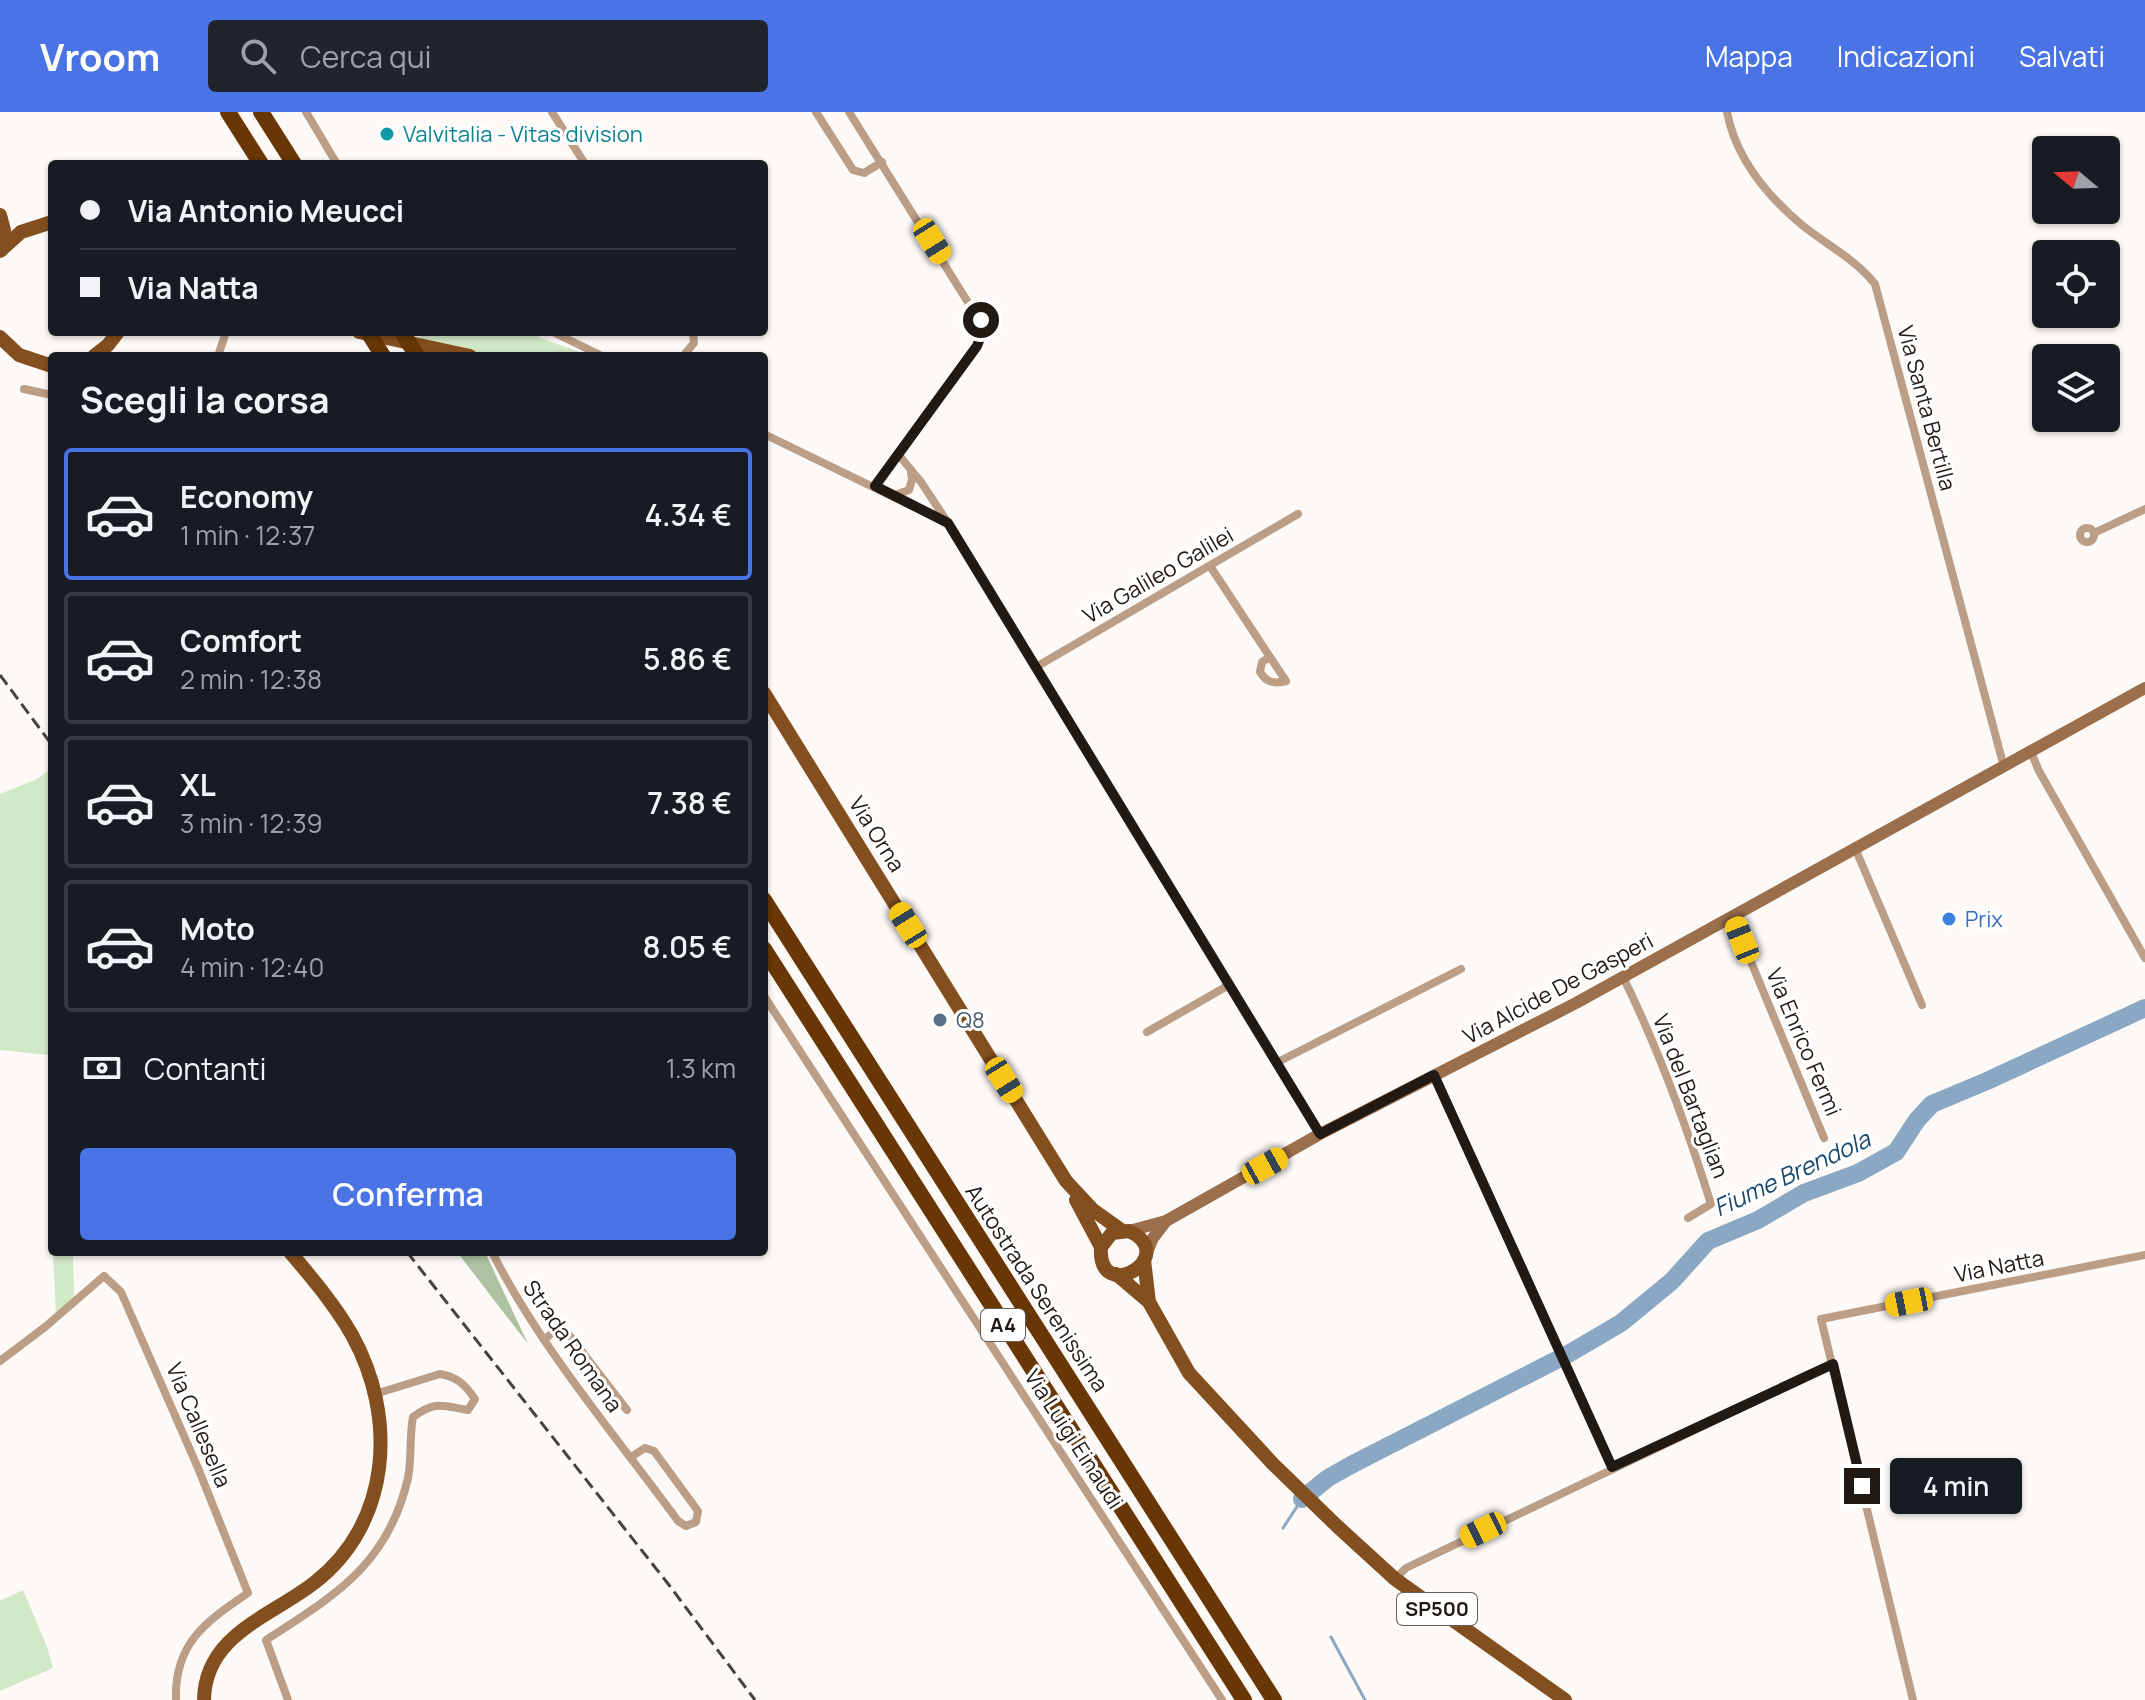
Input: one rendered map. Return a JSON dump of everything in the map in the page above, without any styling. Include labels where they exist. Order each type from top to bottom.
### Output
[{"type":"highway","points":[[228,112],[258,160]]},
{"type":"highway","points":[[261,112],[291,160]]},
{"type":"highway","points":[[406,336],[420,351]]},
{"type":"highway","name":"Autostrada Serenissima","points":[[768,906],[1274,1700]]},
{"type":"highway","name":"A4","points":[[768,955],[1244,1700]]},
{"type":"main road","points":[[1,218],[9,229],[24,230],[48,223]]},
{"type":"main road","points":[[0,250],[4,233],[1,218]]},
{"type":"main road","points":[[0,250],[24,230]]},
{"type":"main road","points":[[372,336],[420,351]]},
{"type":"main road","points":[[0,337],[19,355],[48,365]]},
{"type":"main road","name":"Via Alcide De Gasperi","points":[[1145,1258],[1153,1238],[1166,1221],[1320,1134],[1623,977],[2145,688]]},
{"type":"main road","name":"Via Orna","points":[[768,699],[1066,1181],[1093,1210],[1125,1230]]},
{"type":"main road","name":"SP500","points":[[1066,1181],[1101,1247],[1103,1264],[1149,1302],[1189,1373],[1293,1483],[1395,1579],[1565,1700]]},
{"type":"main road","points":[[1101,1247],[1112,1233],[1166,1221]]},
{"type":"main road","name":"SP500","points":[[1125,1230],[1142,1241],[1149,1302]]},
{"type":"main road","points":[[204,1700],[205,1679],[210,1665],[228,1641],[316,1581],[345,1551],[366,1516],[379,1477],[381,1427],[375,1394],[352,1336],[293,1256]]},
{"type":"main road","points":[[1116,1274],[1133,1273],[1145,1258]]},
{"type":"street","points":[[306,112],[335,160]]},
{"type":"street","points":[[552,112],[582,160]]},
{"type":"street","points":[[816,112],[853,170],[864,173],[882,162]]},
{"type":"street","points":[[849,112],[984,328],[977,346],[875,486]]},
{"type":"street","name":"Via Santa Bertilla","points":[[1727,112],[1742,156],[1763,188],[1802,225],[1864,270],[1875,284],[2004,767]]},
{"type":"street","points":[[561,336],[594,352]]},
{"type":"street","points":[[24,389],[48,394]]},
{"type":"street","points":[[768,436],[948,523]]},
{"type":"street","points":[[898,454],[948,523],[1320,1134]]},
{"type":"street","points":[[891,494],[901,495],[909,490],[912,480],[910,469]]},
{"type":"street","points":[[2094,533],[2145,509]]},
{"type":"street","name":"Via Galileo Galilei","points":[[1036,667],[1298,514]]},
{"type":"street","points":[[1210,566],[1270,657]]},
{"type":"street","points":[[2031,752],[2145,958]]},
{"type":"street","points":[[1855,848],[1922,1005]]},
{"type":"street","name":"Via Enrico Fermi","points":[[1732,916],[1824,1138]]},
{"type":"street","points":[[1278,1062],[1461,969]]},
{"type":"street","name":"Via del Bartaglian","points":[[1623,977],[1651,1037],[1694,1148],[1711,1204],[1688,1218]]},
{"type":"street","points":[[1147,1032],[1229,985]]},
{"type":"street","name":"Via Luigi Einaudi","points":[[768,1002],[1222,1700]]},
{"type":"street","points":[[1434,1075],[1612,1467]]},
{"type":"street","name":"Via Natta","points":[[1913,1700],[1821,1319],[2145,1255]]},
{"type":"street","name":"Strada Romana","points":[[494,1256],[514,1295],[545,1339],[631,1457],[678,1521],[686,1526],[696,1522],[698,1511],[654,1451],[645,1448],[631,1457]]},
{"type":"street","name":"Via Callesella","points":[[0,1361],[104,1276],[121,1292],[198,1468],[248,1593],[200,1629],[187,1647],[177,1669],[176,1700]]},
{"type":"street","points":[[545,1339],[557,1329],[566,1331],[627,1410]]},
{"type":"street","points":[[1395,1579],[1406,1568],[1833,1364]]},
{"type":"street","points":[[288,1700],[266,1640],[347,1585],[380,1546],[390,1528],[409,1474],[413,1417],[425,1408],[439,1404],[468,1410],[475,1399],[465,1384],[440,1374],[375,1394]]},
{"type":"green space","points":[[420,336],[536,336],[579,352],[431,352]]},
{"type":"green space","points":[[48,771],[48,1055],[0,1050],[0,794],[37,779]]},
{"type":"green space","points":[[53,1256],[73,1256],[74,1298],[56,1314]]},
{"type":"green space","points":[[460,1256],[487,1256],[528,1344]]},
{"type":"green space","points":[[23,1590],[53,1668],[0,1691],[0,1601]]},
{"type":"waterway","name":"Fiume Brendola","points":[[1302,1499],[1328,1478],[1351,1465],[1570,1353],[1621,1323],[1672,1281],[1708,1241],[1758,1220],[1804,1193],[1858,1173],[1896,1152],[1932,1104],[2145,1008]]},
{"type":"waterway","points":[[1283,1528],[1302,1499]]},
{"type":"waterway","points":[[1331,1637],[1365,1700]]},
{"type":"railway","points":[[0,675],[48,740]]},
{"type":"railway","points":[[410,1256],[669,1585],[755,1700]]},
{"type":"place","name":"Valvitalia - Vitas division","points":[[387,134]]},
{"type":"place","name":"Prix","points":[[1949,919]]},
{"type":"place","name":"Q8","points":[[940,1020]]},
{"type":"route","points":[[981,320],[984,328],[977,346],[875,486],[948,523],[1320,1134],[1434,1075],[1612,1467],[1833,1364],[1862,1486]]}]
